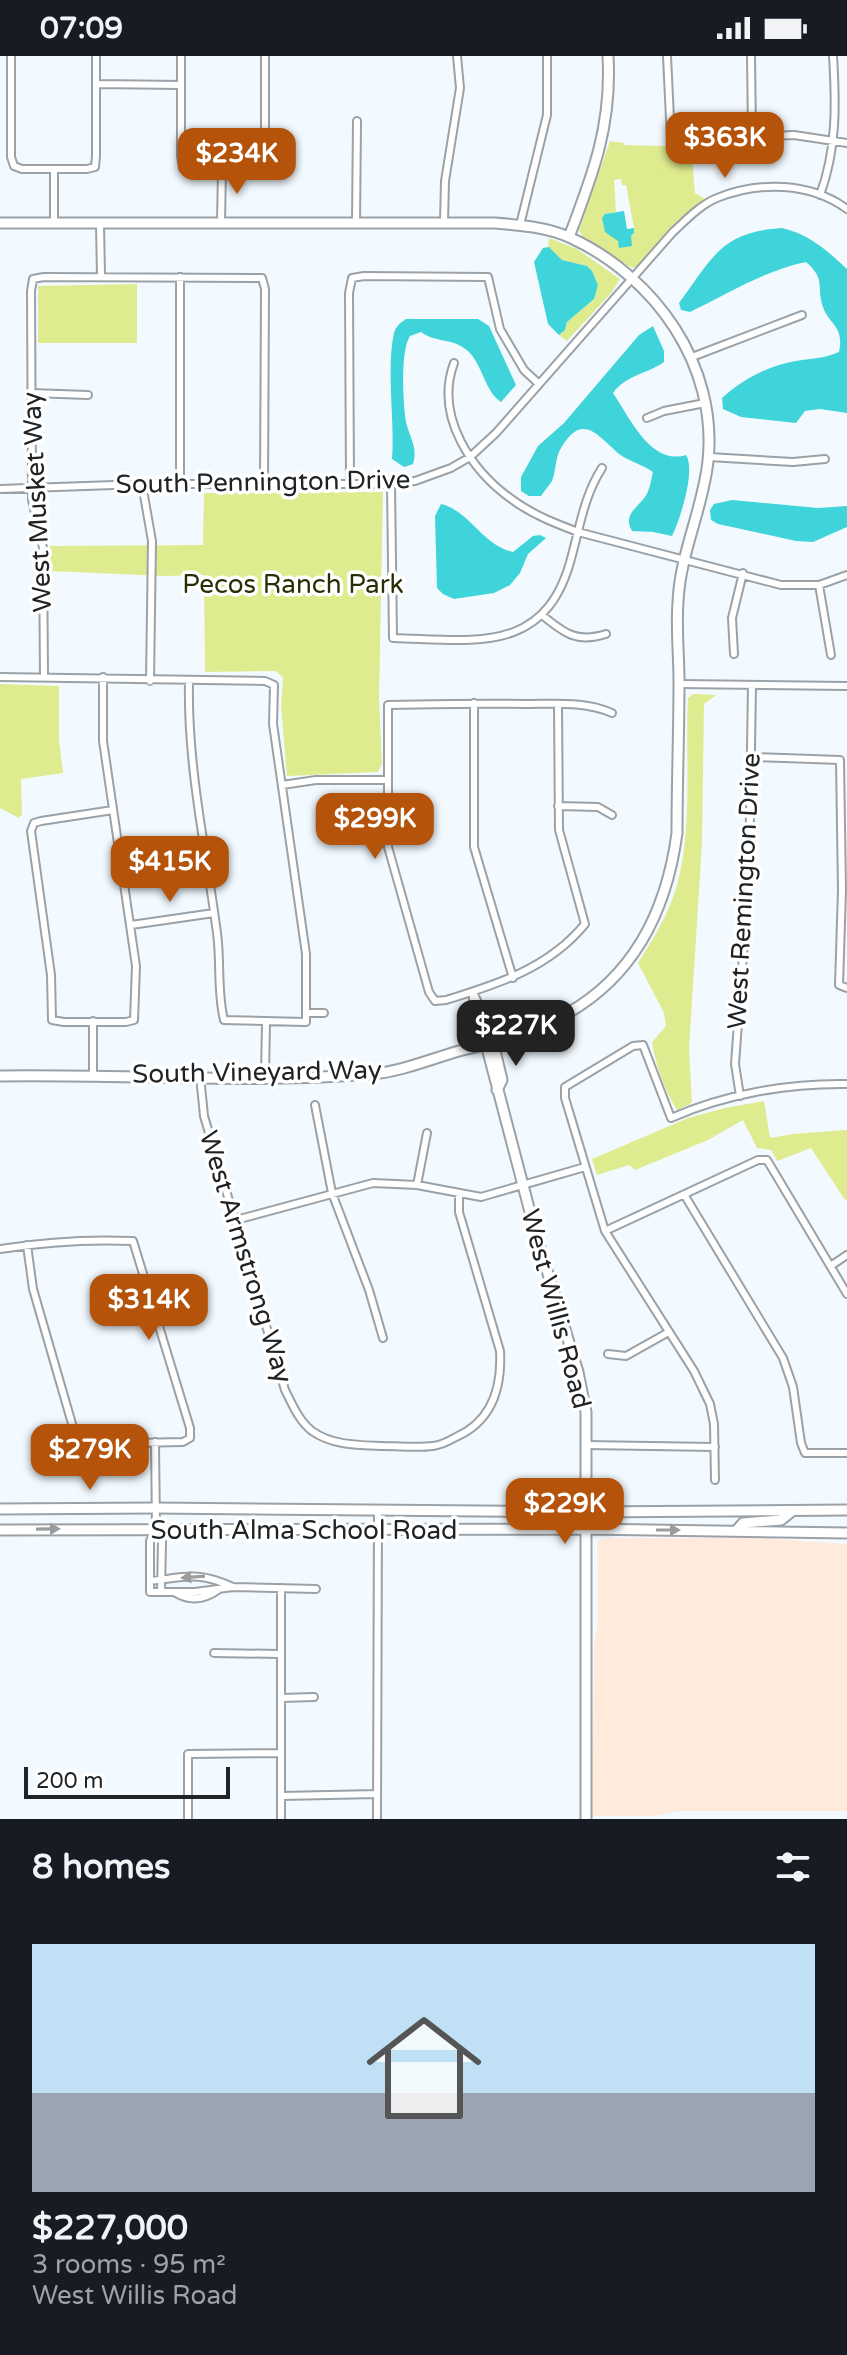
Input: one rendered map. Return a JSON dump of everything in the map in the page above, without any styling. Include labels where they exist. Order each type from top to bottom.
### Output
[{"type":"street","points":[[11,56],[11,157],[14,166],[22,169],[95,167],[96,56]]},
{"type":"street","points":[[181,56],[183,168],[222,169],[257,169],[265,166],[265,56]]},
{"type":"street","points":[[444,222],[445,181],[460,88],[457,56]]},
{"type":"street","points":[[520,225],[547,115],[547,56]]},
{"type":"street","points":[[569,237],[601,148],[608,112],[608,56]]},
{"type":"street","points":[[667,56],[671,140],[752,134],[794,135],[847,143]]},
{"type":"street","points":[[751,56],[752,134]]},
{"type":"street","points":[[820,195],[834,142],[836,106],[833,56]]},
{"type":"street","points":[[97,84],[181,85]]},
{"type":"street","points":[[356,223],[357,121]]},
{"type":"street","points":[[54,169],[54,223]]},
{"type":"street","points":[[221,222],[222,169]]},
{"type":"street","name":"South Pennington Drive","points":[[0,489],[142,484],[391,484],[433,475],[470,457],[496,433],[684,222],[716,198],[775,186],[820,195],[847,209]]},
{"type":"street","points":[[0,223],[444,222],[520,225],[569,237],[634,278],[668,317],[692,357],[705,403],[709,457],[705,484],[684,559],[677,603],[679,684],[847,686]]},
{"type":"street","points":[[100,224],[101,276],[262,278],[265,289],[264,485]]},
{"type":"street","name":"West Musket Way","points":[[44,677],[43,548],[31,488],[33,279],[101,276]]},
{"type":"street","points":[[180,277],[180,484]]},
{"type":"street","points":[[350,484],[349,293],[352,278],[488,277],[500,329],[524,370],[539,384]]},
{"type":"street","points":[[692,357],[802,315]]},
{"type":"street","points":[[454,363],[448,379],[448,404],[455,429],[470,457],[495,486],[545,520],[578,532],[781,585],[819,585],[847,575]]},
{"type":"street","points":[[31,393],[88,395]]},
{"type":"street","points":[[647,418],[664,411],[705,403]]},
{"type":"street","points":[[709,457],[793,462],[825,459]]},
{"type":"street","points":[[391,484],[393,638],[491,640],[517,631],[542,615],[559,594],[568,572],[590,485],[602,468]]},
{"type":"street","points":[[142,484],[152,541],[150,681]]},
{"type":"street","points":[[734,654],[732,618],[743,573]]},
{"type":"street","points":[[819,585],[831,655]]},
{"type":"street","points":[[542,615],[569,634],[588,640],[606,634]]},
{"type":"street","points":[[0,677],[265,681],[274,685],[273,724],[306,954],[306,1022],[224,1020],[221,1009],[221,960],[188,733],[189,681]]},
{"type":"street","points":[[103,677],[103,741],[136,966],[134,1020],[52,1020],[51,975],[31,831],[34,823],[113,810]]},
{"type":"street","name":"South Vineyard Way","points":[[0,1076],[265,1077],[374,1074],[535,1029],[569,1013],[602,988],[635,952],[659,911],[668,887],[677,833],[679,684]]},
{"type":"street","name":"West Remington Drive","points":[[740,1096],[735,1051],[749,873],[752,685]]},
{"type":"street","points":[[474,703],[474,847],[513,978]]},
{"type":"street","points":[[558,704],[559,830],[585,924],[548,958],[513,978],[435,1001],[429,992],[388,847],[388,705],[474,703],[558,704],[594,705],[612,713]]},
{"type":"street","points":[[751,757],[840,760],[843,769],[839,985],[847,988]]},
{"type":"street","points":[[282,785],[316,780],[388,780]]},
{"type":"street","points":[[558,806],[598,807],[612,815]]},
{"type":"street","points":[[131,925],[214,913]]},
{"type":"street","name":"West Willis Road","points":[[473,992],[473,1005],[481,1034],[488,1041],[502,1080],[497,1090],[578,1372],[586,1412],[586,1819]]},
{"type":"street","points":[[306,1013],[324,1013]]},
{"type":"street","points":[[93,1021],[93,1074]]},
{"type":"street","points":[[265,1077],[266,1022]]},
{"type":"street","points":[[715,1480],[710,1404],[694,1371],[605,1231],[565,1098],[565,1087],[633,1046],[643,1045],[671,1118],[740,1096],[797,1086],[847,1084]]},
{"type":"street","name":"West Armstrong Way","points":[[200,1076],[204,1116],[285,1390],[297,1414],[312,1431],[350,1445],[436,1446],[469,1432],[485,1421],[501,1374],[500,1351],[459,1212],[459,1194]]},
{"type":"street","points":[[315,1105],[332,1193],[369,1290],[383,1338]]},
{"type":"street","points":[[417,1185],[427,1133]]},
{"type":"street","points":[[605,1231],[758,1160],[767,1160],[847,1294]]},
{"type":"street","points":[[236,1220],[373,1183],[417,1185],[481,1197],[585,1167]]},
{"type":"street","points":[[685,1196],[783,1358],[793,1387],[805,1453],[847,1453]]},
{"type":"street","points":[[0,1249],[27,1245],[133,1241],[190,1428],[190,1438],[183,1442],[87,1444],[77,1441],[33,1289],[27,1245]]},
{"type":"street","points":[[832,1265],[847,1255]]},
{"type":"street","points":[[608,1354],[626,1356],[667,1333]]},
{"type":"street","points":[[155,1442],[156,1528],[162,1542],[161,1592]]},
{"type":"street","points":[[586,1445],[715,1447]]},
{"type":"street","name":"South Alma School Road","points":[[0,1509],[847,1510]]},
{"type":"street","points":[[377,1819],[378,1509]]},
{"type":"street","points":[[737,1530],[747,1522],[781,1520],[792,1511]]},
{"type":"street","points":[[156,1528],[150,1541],[150,1592],[233,1587],[316,1589]]},
{"type":"street","name":"South Alma School Road","points":[[0,1530],[587,1529],[847,1533]]},
{"type":"street","points":[[150,1581],[194,1575],[207,1576],[233,1587]]},
{"type":"street","points":[[281,1588],[281,1819]]},
{"type":"street","points":[[214,1653],[281,1654]]},
{"type":"street","points":[[281,1698],[314,1697]]},
{"type":"street","points":[[188,1819],[188,1754],[281,1753]]},
{"type":"street","points":[[281,1796],[377,1794]]},
{"type":"shaded area","points":[[757,1538],[847,1544],[847,1811],[678,1811],[652,1816],[592,1816],[594,1645],[598,1622],[597,1544],[599,1540]]},
{"type":"green space","points":[[610,141],[624,145],[665,146],[672,150],[691,147],[695,193],[705,199],[678,220],[636,267],[632,268],[584,239],[579,230]],"holes":[[[621,179],[622,185],[626,185],[634,228],[631,236],[605,214],[616,212],[614,180]]]},
{"type":"green space","points":[[549,238],[577,249],[620,279],[567,341],[559,335],[565,330],[567,322],[594,299],[598,285],[587,266],[562,260],[548,248]]},
{"type":"green space","points":[[137,284],[137,343],[38,343],[38,286]]},
{"type":"green space","name":"Pecos Ranch Park","points":[[383,492],[379,699],[382,764],[378,772],[287,776],[281,706],[283,678],[276,671],[205,672],[204,575],[50,571],[50,546],[203,545],[204,493]]},
{"type":"green space","points":[[0,684],[59,686],[59,739],[63,773],[21,779],[22,814],[19,818],[0,808]]},
{"type":"green space","points":[[693,694],[716,695],[704,704],[702,843],[689,1049],[692,1103],[677,1110],[661,1077],[652,1042],[666,1026],[664,1013],[638,963],[670,905],[682,863],[687,817],[688,698]]},
{"type":"green space","points":[[764,1101],[770,1138],[847,1130],[847,1199],[811,1148],[777,1161],[771,1150],[757,1148],[743,1120],[708,1140],[635,1170],[629,1165],[597,1175],[592,1159],[688,1118]]},
{"type":"water","points":[[624,211],[627,229],[634,228],[634,233],[631,236],[632,246],[619,248],[618,241],[605,232],[602,218],[605,214]]},
{"type":"water","points":[[782,228],[810,239],[847,269],[847,413],[820,409],[805,411],[796,423],[741,417],[723,409],[722,398],[756,374],[786,363],[839,352],[838,330],[824,311],[818,277],[806,262],[761,277],[690,312],[681,310],[679,303],[720,250],[745,235]]},
{"type":"water","points":[[549,247],[562,260],[587,266],[598,285],[594,299],[567,322],[565,330],[559,335],[548,324],[534,262],[543,248]]},
{"type":"water","points":[[406,319],[478,319],[489,326],[516,385],[501,402],[464,348],[421,332],[410,336],[405,354],[403,391],[406,422],[415,453],[413,464],[404,467],[392,459],[391,363],[395,331]]},
{"type":"water","points":[[653,326],[664,351],[664,362],[630,378],[613,393],[634,427],[652,447],[674,457],[686,455],[689,462],[683,507],[672,536],[632,531],[630,516],[647,494],[653,472],[623,457],[590,430],[583,429],[568,438],[558,454],[552,481],[541,496],[529,496],[521,491],[521,477],[538,446],[564,423],[639,335]]},
{"type":"water","points":[[732,500],[818,508],[847,506],[847,527],[813,542],[796,541],[711,520],[710,510],[714,504]]},
{"type":"water","points":[[441,504],[460,513],[493,543],[513,552],[533,536],[546,538],[528,554],[520,573],[510,585],[494,593],[454,599],[437,588],[435,516]]}]
